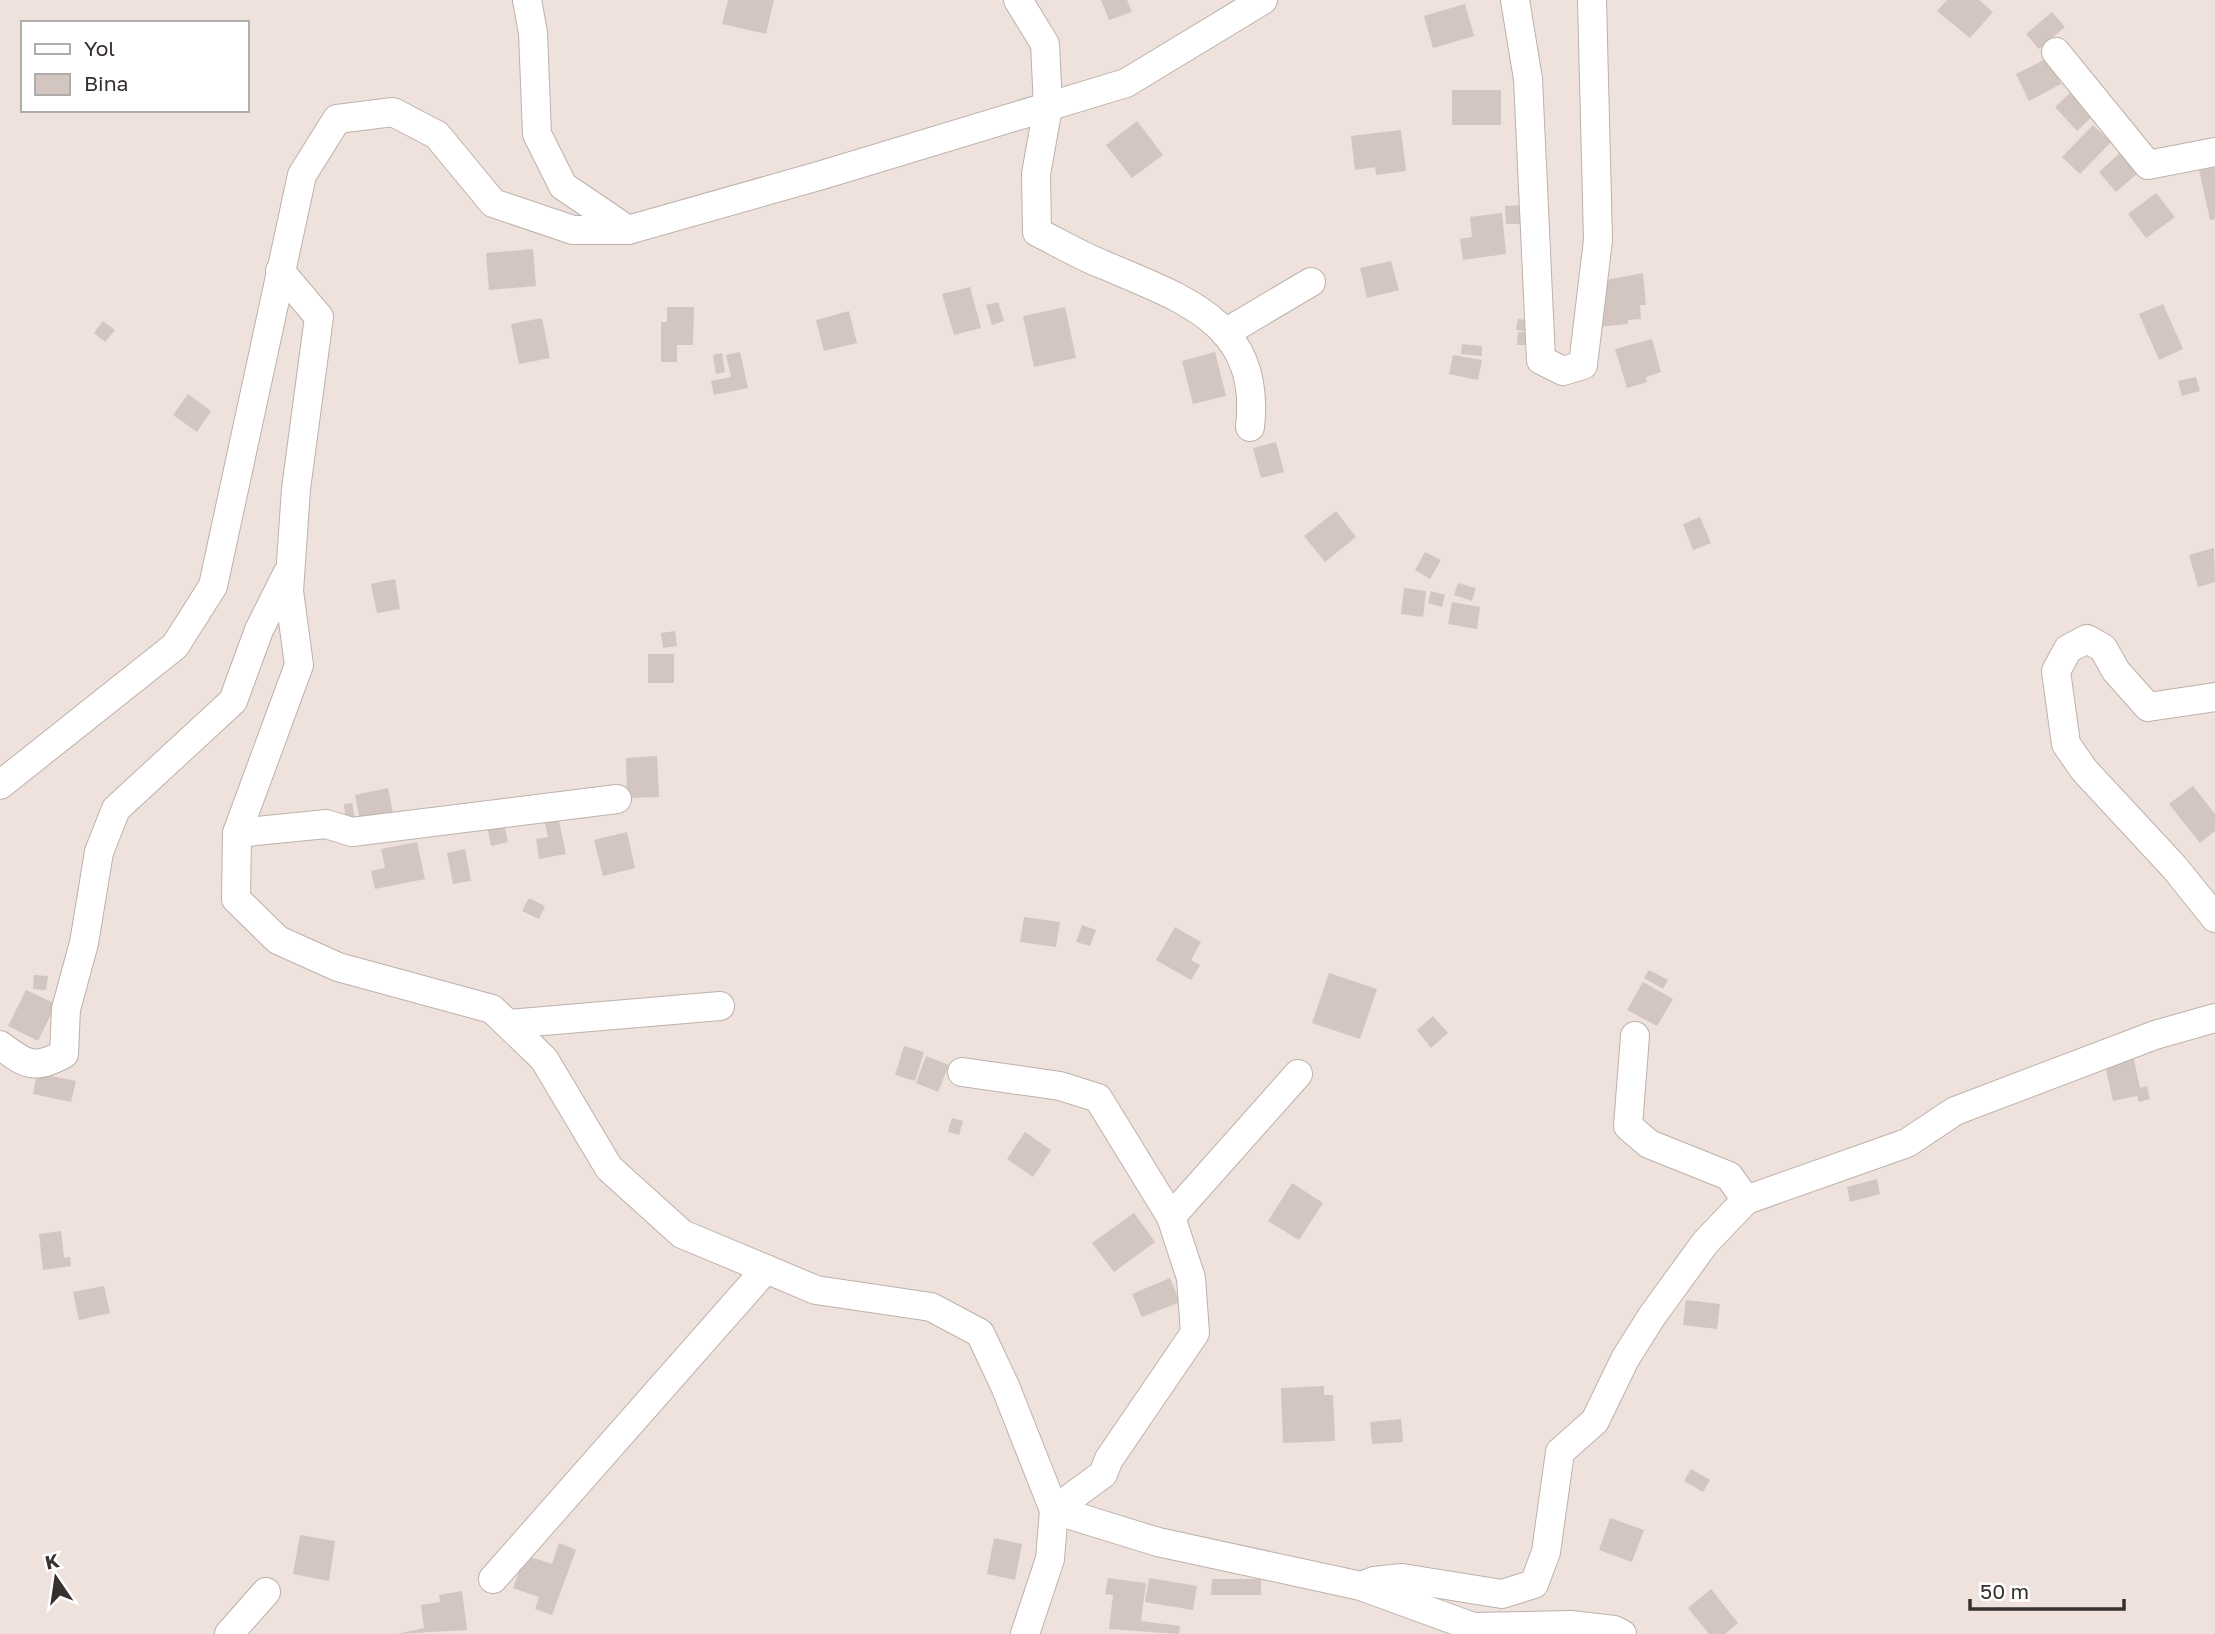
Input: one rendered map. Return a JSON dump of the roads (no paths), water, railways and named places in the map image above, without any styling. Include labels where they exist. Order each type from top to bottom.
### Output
[{"type":"street","points":[[527,0],[533,33],[537,134],[563,187],[628,230]]},
{"type":"street","points":[[1018,0],[1045,44],[1048,107],[1036,174],[1037,232],[1101,264],[1168,291],[1214,318],[1242,355],[1253,401],[1250,426]]},
{"type":"street","points":[[0,785],[175,646],[213,586],[302,175],[337,119],[393,112],[438,135],[493,203],[573,230],[628,230],[1126,83],[1262,0]]},
{"type":"street","points":[[1515,0],[1528,79],[1541,360],[1563,371],[1583,365],[1598,240],[1592,0]]},
{"type":"street","points":[[2056,52],[2148,165],[2215,152]]},
{"type":"street","points":[[280,271],[319,317],[296,489],[290,569],[289,591],[299,665],[237,833],[236,899],[278,940],[338,967],[492,1009],[544,1059],[609,1168],[682,1234],[816,1290],[931,1307],[980,1334],[1005,1387],[1054,1510],[1050,1559],[1025,1634]]},
{"type":"street","points":[[1225,333],[1311,282]]},
{"type":"street","points":[[0,1045],[23,1062],[44,1065],[64,1054],[66,1009],[83,943],[99,852],[116,809],[233,701],[259,630],[290,569]]},
{"type":"street","points":[[2215,697],[2148,707],[2116,671],[2103,648],[2087,639],[2068,649],[2056,671],[2066,744],[2084,770],[2175,868],[2215,918]]},
{"type":"street","points":[[237,833],[326,824],[352,832],[617,799]]},
{"type":"street","points":[[508,1024],[720,1006]]},
{"type":"street","points":[[1360,1586],[1374,1581],[1402,1578],[1502,1594],[1534,1584],[1546,1552],[1560,1452],[1595,1420],[1625,1359],[1652,1316],[1705,1243],[1746,1200],[1906,1143],[1968,1106],[2155,1035],[2215,1018]]},
{"type":"street","points":[[1635,1036],[1628,1126],[1650,1144],[1729,1176],[1746,1200]]},
{"type":"street","points":[[962,1072],[1060,1086],[1098,1098],[1171,1217],[1191,1278],[1195,1333],[1109,1459],[1103,1474],[1054,1510]]},
{"type":"street","points":[[1171,1217],[1298,1074]]},
{"type":"street","points":[[493,1579],[766,1269]]},
{"type":"street","points":[[1054,1510],[1158,1542],[1360,1586],[1473,1627],[1572,1625],[1622,1634]]},
{"type":"street","points":[[229,1634],[266,1592]]}]
